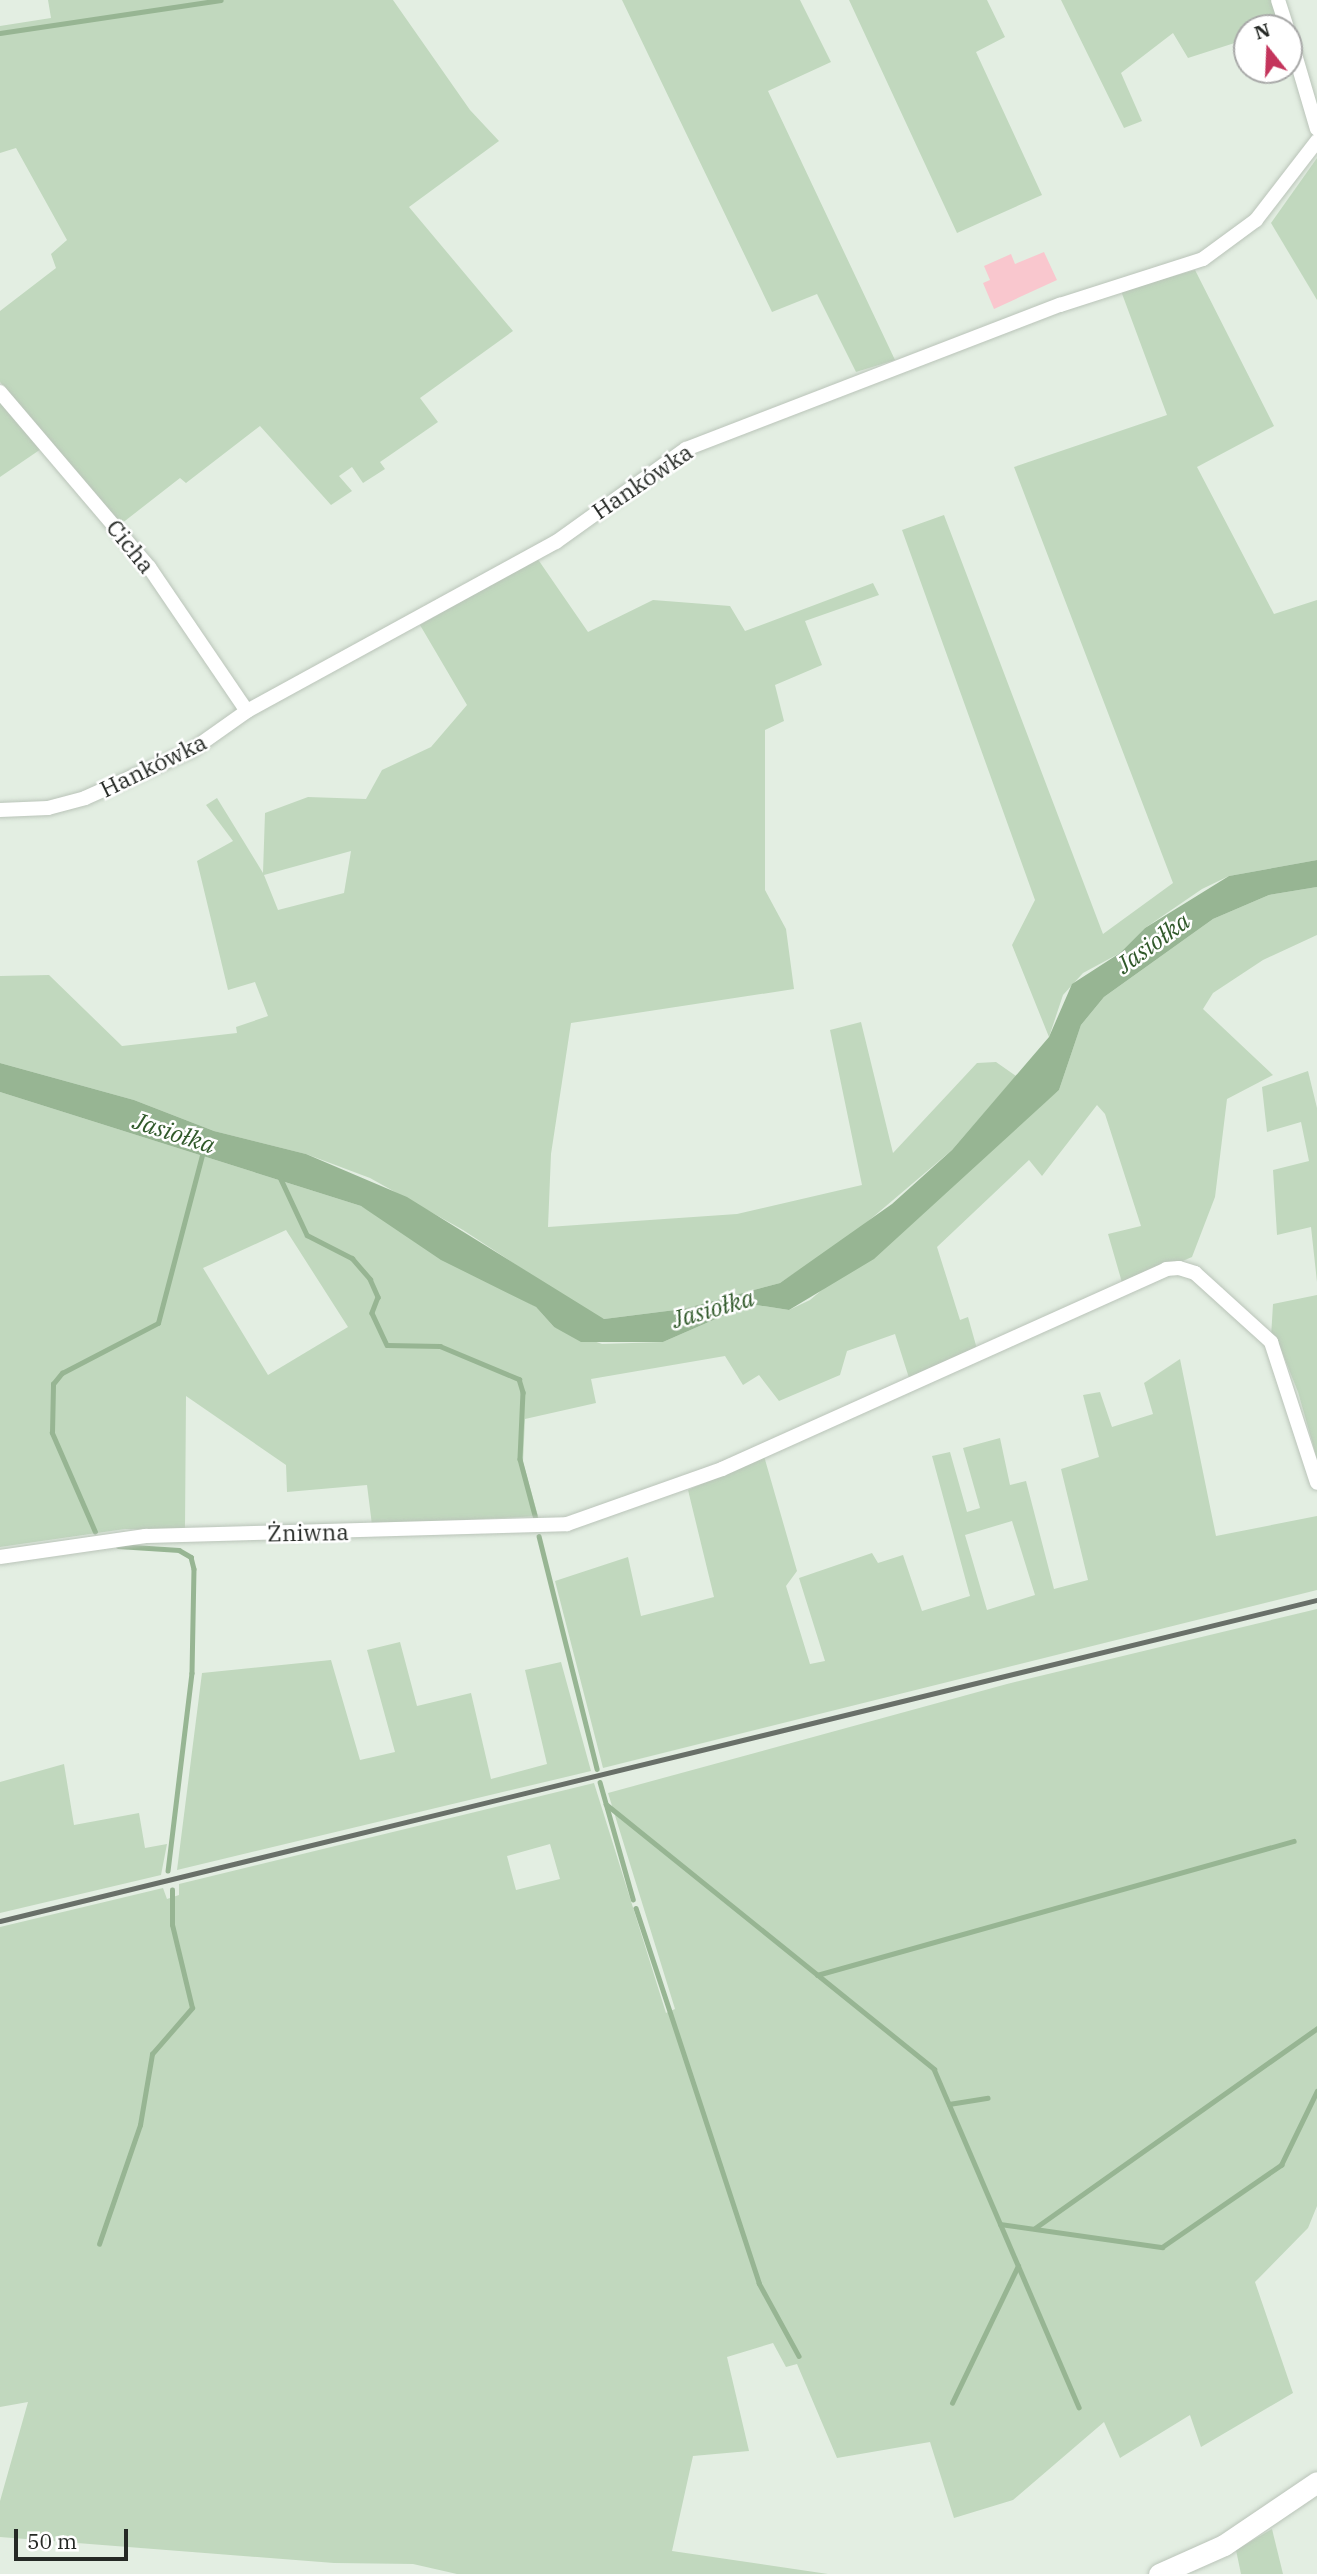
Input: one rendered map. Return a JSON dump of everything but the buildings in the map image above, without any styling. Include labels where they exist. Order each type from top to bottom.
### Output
[{"type":"street","points":[[1303,82],[1317,130]]},
{"type":"street","name":"Hankówka","points":[[0,810],[48,807],[116,787],[192,750],[247,711],[556,542],[686,449],[1047,310],[1203,259],[1256,220],[1317,141]]},
{"type":"street","name":"Cicha","points":[[0,392],[149,567],[247,711]]},
{"type":"street","name":"Żniwna","points":[[0,1557],[145,1536],[543,1528],[616,1509],[722,1469],[1179,1268],[1195,1273],[1271,1342],[1317,1483]]},
{"type":"street","points":[[1159,2574],[1224,2545],[1317,2482]]},
{"type":"shaded area","points":[[48,0],[393,0],[470,110],[499,141],[409,207],[513,331],[420,398],[438,422],[380,462],[385,469],[363,483],[352,467],[339,476],[352,491],[331,505],[260,426],[186,483],[180,478],[121,524],[0,382],[0,311],[56,268],[51,254],[67,240],[16,148],[0,153],[0,26],[51,18]]},
{"type":"shaded area","points":[[622,0],[800,0],[831,62],[768,91],[895,360],[856,372],[817,294],[772,312]]},
{"type":"shaded area","points":[[849,0],[987,0],[1005,37],[976,52],[1042,195],[957,233]]},
{"type":"shaded area","points":[[1061,0],[1271,0],[1276,14],[1233,14],[1233,44],[1188,58],[1173,33],[1121,73],[1142,121],[1124,128]]},
{"type":"shaded area","points":[[1317,158],[1317,300],[1271,223]]},
{"type":"shaded area","points":[[1195,270],[1274,426],[1197,467],[1274,614],[1317,600],[1317,860],[1229,876],[1202,889],[1145,928],[1120,953],[1083,973],[1063,995],[1049,1037],[1012,945],[1035,900],[902,530],[944,515],[1103,934],[1173,883],[1014,467],[1167,415],[1121,291]]},
{"type":"shaded area","points":[[0,402],[41,449],[0,477]]},
{"type":"shaded area","points":[[537,558],[588,632],[653,600],[730,606],[745,631],[873,583],[879,595],[805,621],[822,665],[775,685],[784,721],[765,730],[765,890],[786,929],[794,989],[571,1023],[551,1154],[548,1227],[737,1214],[862,1185],[830,1030],[861,1022],[893,1153],[977,1063],[996,1062],[1016,1076],[952,1150],[853,1234],[780,1283],[683,1309],[604,1319],[594,1316],[463,1230],[370,1178],[306,1154],[214,1131],[134,1100],[0,1063],[0,976],[49,975],[122,1046],[237,1033],[236,1027],[268,1016],[255,982],[228,990],[197,861],[233,841],[206,805],[217,798],[263,873],[265,813],[308,797],[366,799],[382,770],[431,747],[467,705],[420,625]],"holes":[[[351,851],[344,893],[278,910],[264,875]]]},
{"type":"shaded area","points":[[1317,887],[1317,935],[1263,960],[1213,993],[1203,1009],[1273,1075],[1227,1099],[1215,1197],[1192,1257],[1123,1286],[1108,1234],[1141,1226],[1105,1114],[1097,1105],[1042,1176],[1029,1160],[937,1247],[960,1320],[968,1317],[977,1349],[910,1381],[895,1334],[847,1351],[840,1375],[779,1401],[759,1375],[743,1385],[725,1356],[591,1379],[596,1403],[525,1419],[523,1462],[538,1516],[372,1525],[367,1485],[287,1492],[286,1465],[186,1396],[185,1530],[125,1529],[0,1547],[0,1092],[361,1206],[536,1307],[554,1327],[602,1344],[663,1342],[750,1304],[789,1310],[810,1300],[1059,1090],[1081,1025],[1104,997],[1213,919],[1269,895]],"holes":[[[286,1230],[348,1327],[268,1375],[203,1268]]]},
{"type":"shaded area","points":[[1308,1071],[1317,1108],[1317,1282],[1311,1227],[1277,1235],[1273,1170],[1309,1161],[1301,1122],[1267,1132],[1262,1087]]},
{"type":"shaded area","points":[[1317,1295],[1317,1459],[1298,1392],[1278,1342],[1271,1337],[1273,1304]]},
{"type":"shaded area","points":[[1180,1359],[1216,1536],[1317,1516],[1317,1590],[603,1768],[555,1581],[628,1557],[641,1616],[714,1597],[688,1490],[764,1456],[797,1571],[786,1586],[810,1664],[825,1661],[799,1578],[872,1553],[878,1563],[903,1555],[922,1611],[970,1596],[932,1456],[950,1452],[967,1512],[980,1508],[963,1448],[1000,1438],[1010,1485],[1026,1481],[1054,1589],[1088,1580],[1061,1469],[1099,1457],[1083,1395],[1100,1392],[1112,1427],[1153,1414],[1144,1383]],"holes":[[[1012,1521],[1035,1595],[987,1610],[965,1535]]]},
{"type":"shaded area","points":[[1317,1609],[1317,2206],[1308,2228],[1255,2282],[1293,2393],[1201,2447],[1190,2415],[1120,2458],[1104,2422],[1013,2500],[954,2518],[930,2442],[837,2458],[797,2364],[786,2367],[773,2343],[727,2357],[749,2451],[693,2456],[672,2551],[828,2574],[457,2574],[413,2564],[334,2563],[0,2537],[0,2501],[28,2402],[0,2407],[0,1927],[163,1888],[167,1899],[179,1895],[179,1884],[594,1783],[666,2013],[675,2009],[608,1793],[1007,1684]],"holes":[[[550,1844],[560,1879],[516,1890],[507,1856]]]},
{"type":"shaded area","points":[[400,1642],[417,1706],[471,1693],[491,1779],[547,1764],[525,1670],[561,1662],[591,1771],[177,1870],[202,1673],[331,1660],[360,1760],[395,1752],[367,1650]]},
{"type":"shaded area","points":[[64,1764],[74,1825],[139,1813],[145,1848],[167,1844],[161,1875],[0,1913],[0,1782]]},
{"type":"shaded area","points":[[1272,2529],[1283,2574],[1241,2574],[1236,2550]]},
{"type":"water","name":"Jasiołka","points":[[1317,860],[1317,887],[1269,895],[1213,919],[1104,997],[1081,1025],[1059,1090],[874,1259],[789,1310],[750,1304],[663,1342],[581,1342],[554,1327],[536,1307],[441,1260],[361,1206],[0,1092],[0,1063],[134,1100],[214,1131],[306,1154],[407,1197],[604,1319],[683,1309],[780,1283],[892,1204],[952,1150],[1049,1037],[1072,984],[1120,953],[1145,928],[1229,876]]},
{"type":"waterway","points":[[0,33],[221,0]]},
{"type":"waterway","name":"Jasiołka","points":[[95,1532],[52,1433],[53,1384],[62,1373],[158,1323],[203,1152]]},
{"type":"waterway","points":[[280,1177],[307,1235],[352,1258],[370,1279],[378,1297],[372,1313],[387,1345],[440,1346],[519,1379],[523,1392],[520,1459],[537,1523]]},
{"type":"waterway","points":[[539,1536],[597,1769]]},
{"type":"waterway","points":[[118,1546],[179,1550],[191,1557],[194,1569],[192,1673],[168,1871]]},
{"type":"waterway","points":[[600,1782],[633,1899]]},
{"type":"waterway","points":[[606,1804],[934,2069],[1079,2407]]},
{"type":"waterway","points":[[817,1975],[1294,1841]]},
{"type":"waterway","points":[[99,2244],[140,2125],[152,2054],[192,2008],[172,1925],[172,1890]]},
{"type":"waterway","points":[[636,1908],[759,2283],[799,2356]]},
{"type":"waterway","points":[[1035,2228],[1317,2028]]},
{"type":"waterway","points":[[1000,2224],[1162,2247],[1281,2165],[1317,2091]]},
{"type":"waterway","points":[[949,2104],[988,2098]]},
{"type":"waterway","points":[[952,2403],[1018,2266]]},
{"type":"railway","points":[[0,1921],[1317,1600]]}]
